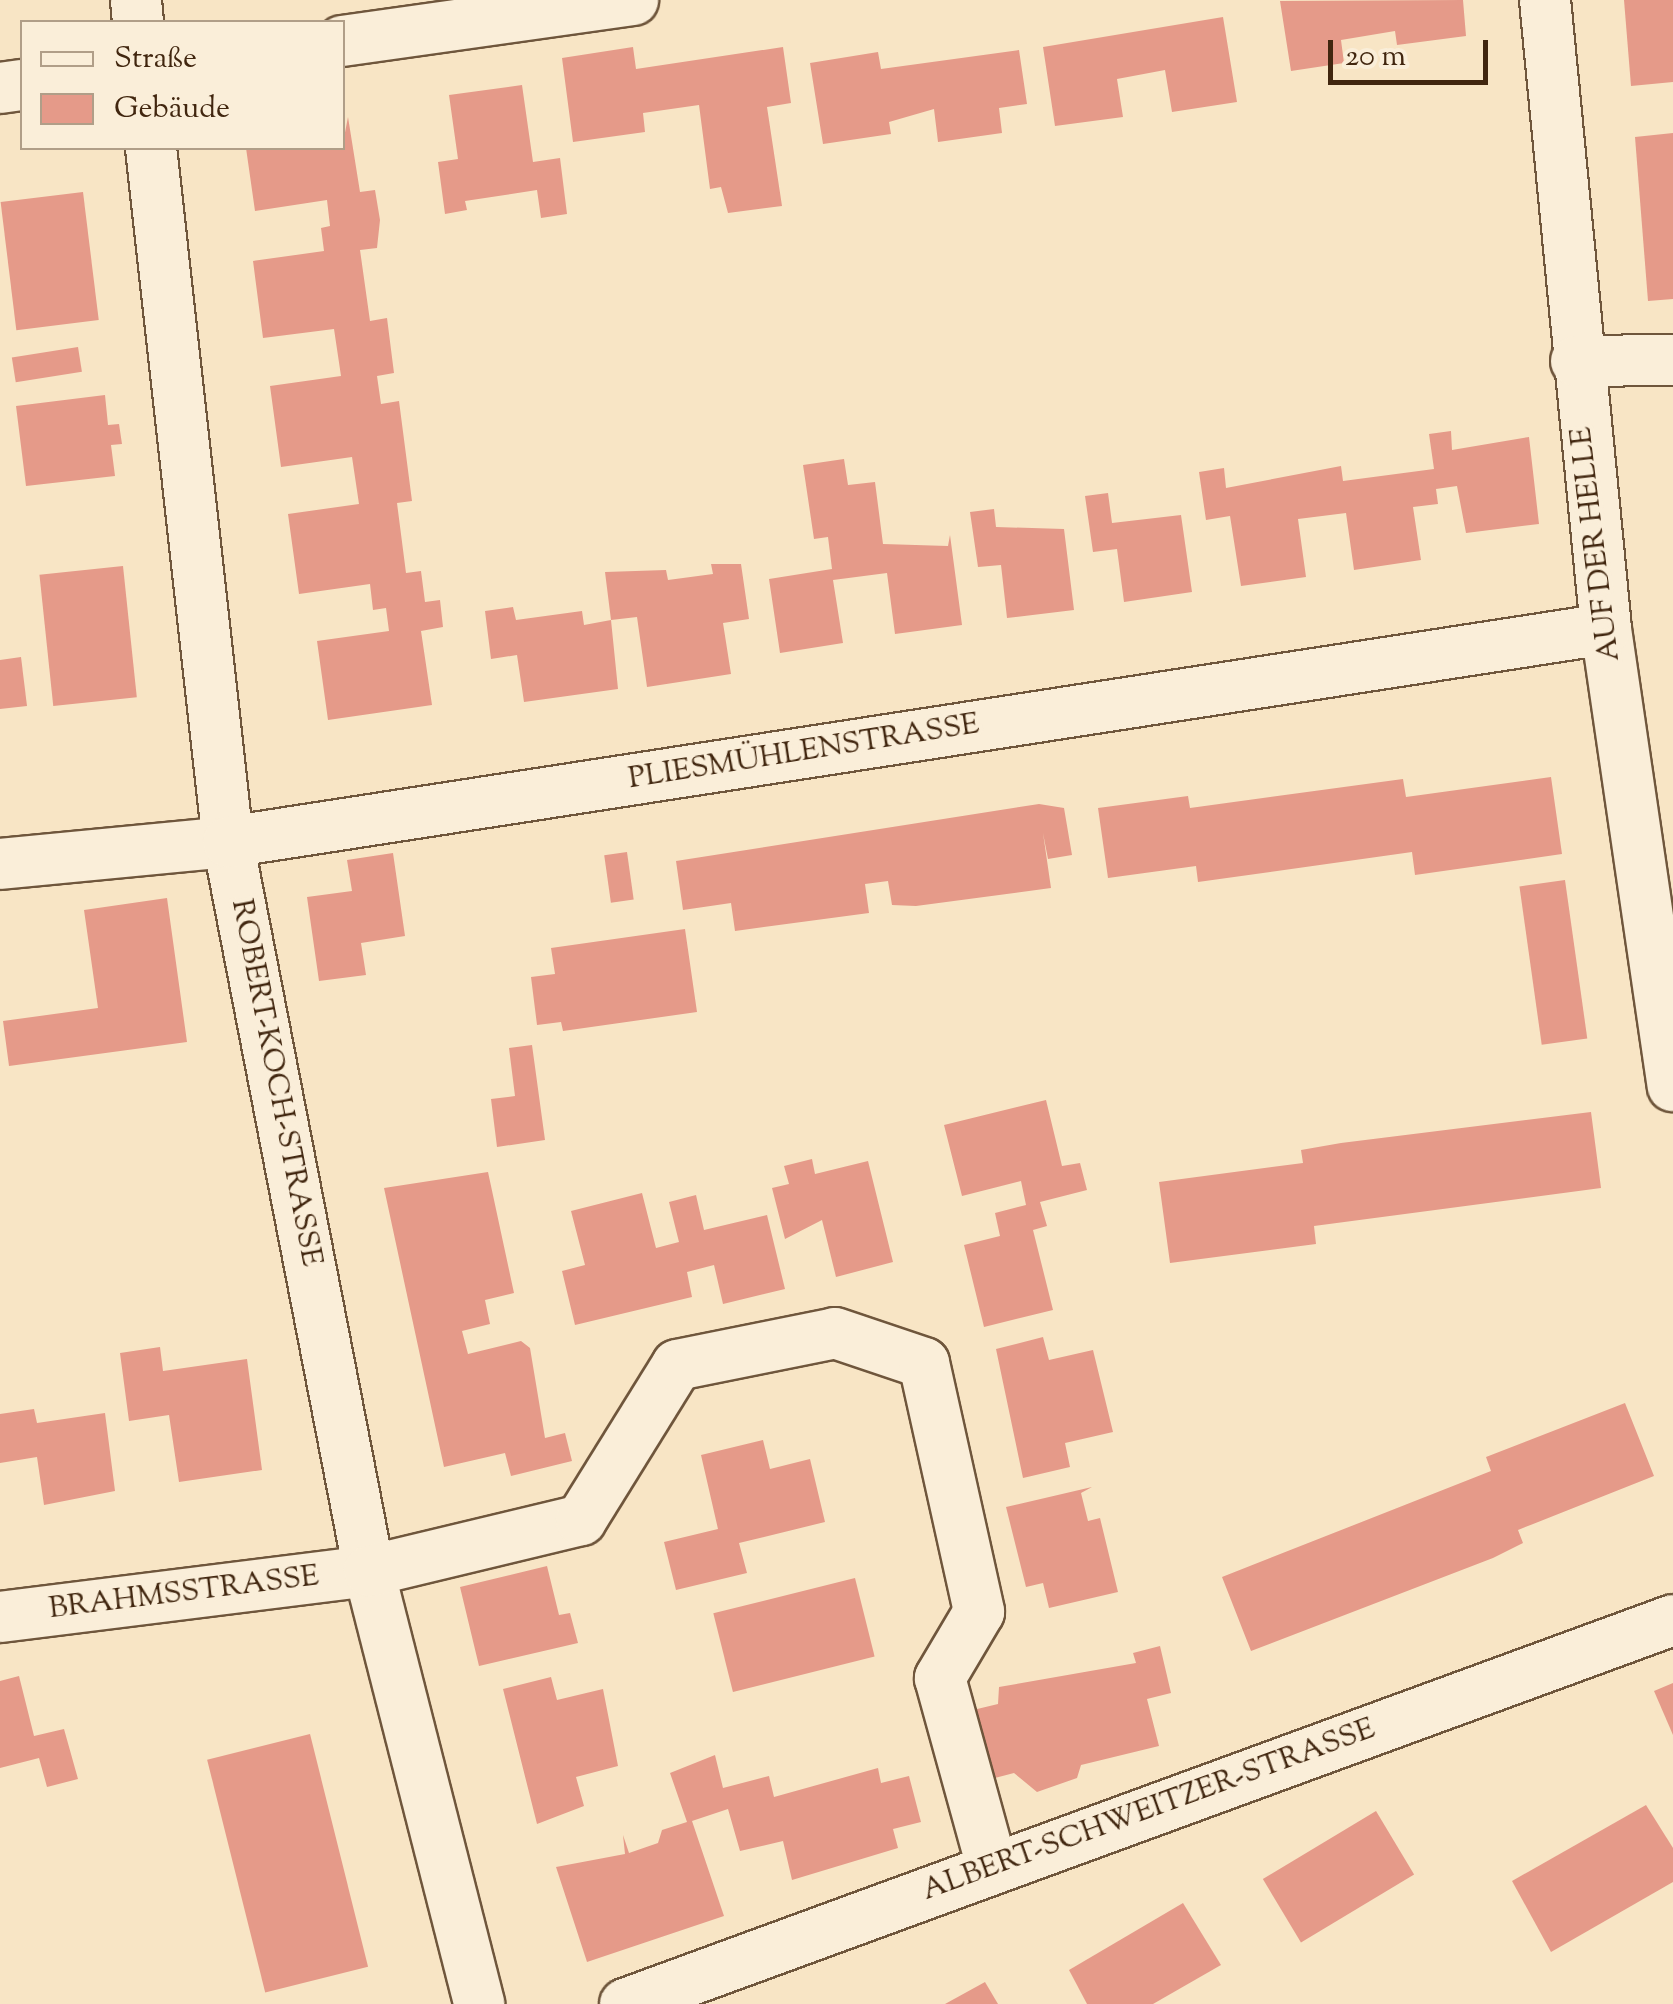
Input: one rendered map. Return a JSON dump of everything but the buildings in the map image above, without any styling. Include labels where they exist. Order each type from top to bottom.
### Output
[{"type":"street","points":[[345,41],[632,0]]},
{"type":"street","name":"AUF DER HELLE","points":[[1545,0],[1576,361],[1606,629],[1673,1086]]},
{"type":"street","name":"ROBERT-KOCH-STRASSE","points":[[151,150],[228,842],[369,1571],[479,2004]]},
{"type":"street","points":[[1576,361],[1673,360]]},
{"type":"street","name":"PLIESMÜHLENSTRASSE","points":[[0,864],[228,842],[1606,629]]},
{"type":"street","name":"BRAHMSSTRASSE","points":[[0,1616],[369,1571],[580,1520],[676,1365],[835,1333],[924,1363],[979,1612],[940,1678],[992,1867]]},
{"type":"street","name":"ALBERT-SCHWEITZER-STRASSE","points":[[626,2004],[1673,1620]]}]
